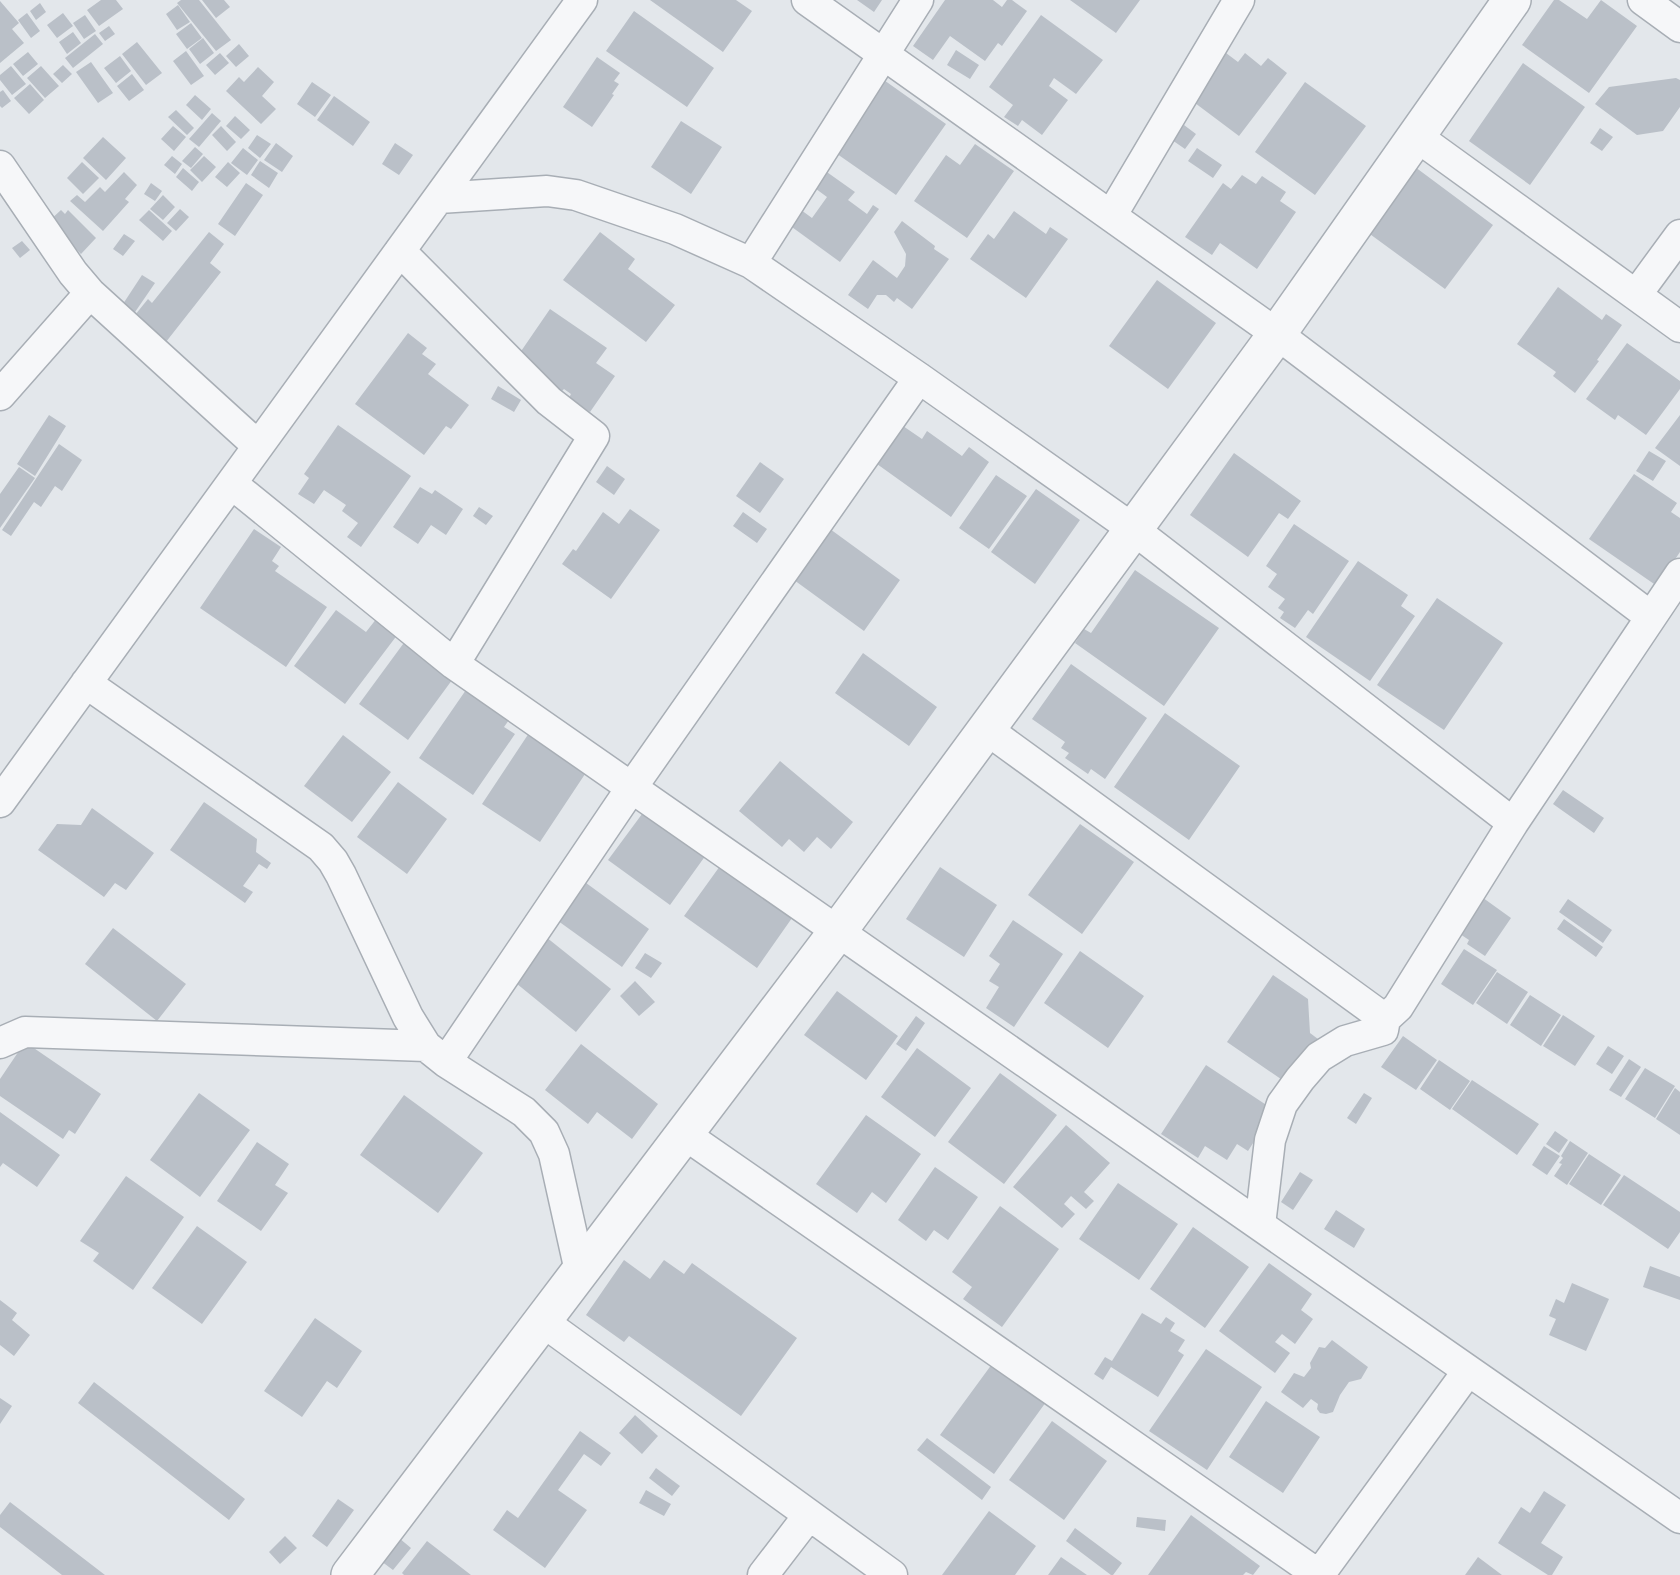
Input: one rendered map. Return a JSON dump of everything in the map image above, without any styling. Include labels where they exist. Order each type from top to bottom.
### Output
[{"type":"street","points":[[0,802],[582,0]]},
{"type":"street","points":[[807,0],[1277,334],[1651,617]]},
{"type":"street","points":[[751,263],[918,0]]},
{"type":"street","points":[[1111,216],[1239,0]]},
{"type":"street","points":[[350,1575],[838,930],[1277,334],[1512,0]]},
{"type":"street","points":[[1643,0],[1680,27]]},
{"type":"street","points":[[1416,136],[1680,327]]},
{"type":"street","points":[[0,166],[73,273],[90,293],[258,446]]},
{"type":"street","points":[[439,198],[547,191],[576,195],[675,229],[751,263],[1133,529],[1513,823]]},
{"type":"street","points":[[1636,295],[1680,235]]},
{"type":"street","points":[[400,251],[549,401],[594,436],[454,664]]},
{"type":"street","points":[[0,395],[90,293]]},
{"type":"street","points":[[436,1054],[632,787],[919,378]]},
{"type":"street","points":[[232,484],[454,664],[1680,1518]]},
{"type":"street","points":[[1260,1225],[1270,1140],[1282,1104],[1319,1056],[1345,1041],[1383,1030],[1385,1019],[1398,1007],[1513,823],[1680,575]]},
{"type":"street","points":[[86,683],[321,847],[333,861],[408,1017],[436,1054],[524,1112],[544,1132],[554,1154],[580,1271]]},
{"type":"street","points":[[986,729],[1385,1019]]},
{"type":"street","points":[[0,1043],[25,1032],[436,1054]]},
{"type":"street","points":[[684,1134],[1319,1575],[1468,1371]]},
{"type":"street","points":[[542,1321],[892,1575]]},
{"type":"street","points":[[763,1575],[809,1515]]},
{"type":"building","points":[[101,0],[116,0],[123,9],[99,26],[87,10]]},
{"type":"building","points":[[181,0],[199,0],[231,40],[216,51],[177,3]]},
{"type":"building","points":[[202,0],[224,0],[230,7],[216,18]]},
{"type":"building","points":[[650,0],[736,0],[752,11],[723,52]]},
{"type":"building","points":[[857,0],[882,0],[874,12]]},
{"type":"building","points":[[945,0],[993,0],[1002,7],[1007,0],[1012,0],[1027,11],[1002,46],[998,43],[985,61],[950,36],[933,60],[913,46]]},
{"type":"building","points":[[1070,0],[1140,0],[1116,33]]},
{"type":"building","points":[[1554,0],[1559,0],[1587,19],[1601,0],[1637,26],[1589,93],[1522,45]]},
{"type":"building","points":[[0,1],[19,23],[12,29],[24,43],[0,63]]},
{"type":"building","points":[[40,3],[46,12],[36,20],[30,11]]},
{"type":"building","points":[[178,5],[190,22],[177,30],[166,14]]},
{"type":"building","points":[[634,11],[714,68],[687,107],[606,51]]},
{"type":"building","points":[[27,13],[40,31],[31,38],[18,20]]},
{"type":"building","points":[[63,13],[73,26],[57,38],[47,25]]},
{"type":"building","points":[[85,15],[96,31],[84,39],[73,23]]},
{"type":"building","points":[[1041,15],[1103,60],[1076,94],[1054,78],[1049,86],[1068,100],[1042,135],[1022,120],[1018,126],[1004,117],[1013,105],[989,87]]},
{"type":"building","points":[[191,23],[202,38],[187,49],[176,34]]},
{"type":"building","points":[[109,26],[115,34],[105,41],[99,33]]},
{"type":"building","points":[[73,32],[81,43],[67,54],[59,42]]},
{"type":"building","points":[[95,34],[103,44],[73,68],[65,58]]},
{"type":"building","points":[[203,38],[214,53],[200,64],[189,49]]},
{"type":"building","points":[[137,42],[162,73],[146,85],[122,54]]},
{"type":"building","points":[[239,44],[249,56],[236,67],[226,56]]},
{"type":"building","points":[[956,50],[979,65],[970,79],[947,65]]},
{"type":"building","points":[[1222,50],[1238,62],[1245,53],[1261,66],[1268,58],[1287,73],[1239,136],[1187,97]]},
{"type":"building","points":[[186,51],[204,76],[191,85],[173,61]]},
{"type":"building","points":[[28,52],[38,64],[23,76],[13,64]]},
{"type":"building","points":[[220,53],[229,63],[215,75],[206,65]]},
{"type":"building","points":[[120,56],[131,71],[116,83],[104,68]]},
{"type":"building","points":[[597,57],[620,73],[614,81],[619,84],[612,94],[614,95],[592,127],[563,107]]},
{"type":"building","points":[[91,62],[113,93],[98,103],[76,72]]},
{"type":"building","points":[[1523,63],[1585,107],[1530,185],[1469,141]]},
{"type":"building","points":[[63,65],[72,74],[62,83],[53,74]]},
{"type":"building","points":[[11,66],[26,84],[12,95],[0,80],[0,75]]},
{"type":"building","points":[[41,66],[59,86],[45,98],[27,78]]},
{"type":"building","points":[[258,67],[274,82],[262,96],[276,109],[261,124],[226,91],[239,77],[244,82]]},
{"type":"building","points":[[132,74],[144,90],[129,101],[117,86]]},
{"type":"building","points":[[881,78],[946,124],[896,195],[830,149]]},
{"type":"building","points":[[1676,78],[1680,80],[1680,107],[1663,131],[1637,135],[1595,104],[1609,87]]},
{"type":"building","points":[[312,82],[331,95],[315,117],[297,104]]},
{"type":"building","points":[[1305,82],[1366,126],[1315,195],[1255,152]]},
{"type":"building","points":[[30,84],[44,100],[29,114],[14,98]]},
{"type":"building","points":[[3,90],[11,101],[2,108],[0,92]]},
{"type":"building","points":[[195,95],[211,109],[202,120],[186,105]]},
{"type":"building","points":[[334,96],[370,122],[353,146],[317,120]]},
{"type":"building","points":[[176,110],[194,128],[187,135],[168,117]]},
{"type":"building","points":[[212,113],[221,121],[199,147],[189,139]]},
{"type":"building","points":[[235,116],[250,130],[241,139],[226,126]]},
{"type":"building","points":[[681,121],[722,147],[691,194],[651,167]]},
{"type":"building","points":[[1184,125],[1196,134],[1185,149],[1172,140]]},
{"type":"building","points":[[173,126],[186,137],[174,151],[161,139]]},
{"type":"building","points":[[221,126],[236,142],[227,151],[212,135]]},
{"type":"building","points":[[1600,128],[1613,137],[1602,151],[1590,143]]},
{"type":"building","points":[[257,135],[271,144],[260,158],[248,148]]},
{"type":"building","points":[[103,137],[126,158],[106,180],[83,158]]},
{"type":"building","points":[[276,143],[293,156],[282,172],[264,160]]},
{"type":"building","points":[[395,143],[413,155],[399,175],[382,164]]},
{"type":"building","points":[[975,144],[1014,171],[967,238],[914,201],[946,155],[960,165]]},
{"type":"building","points":[[195,147],[203,154],[191,168],[182,161]]},
{"type":"building","points":[[243,148],[258,160],[247,175],[231,163]]},
{"type":"building","points":[[1197,148],[1222,165],[1213,178],[1188,161]]},
{"type":"building","points":[[172,156],[182,164],[175,174],[164,165]]},
{"type":"building","points":[[204,156],[216,167],[202,182],[190,170]]},
{"type":"building","points":[[260,161],[278,173],[269,188],[251,175]]},
{"type":"building","points":[[82,162],[99,178],[83,194],[67,178]]},
{"type":"building","points":[[228,162],[240,173],[227,187],[215,177]]},
{"type":"building","points":[[1411,164],[1493,225],[1445,289],[1363,229]]},
{"type":"building","points":[[183,168],[199,182],[192,191],[176,177]]},
{"type":"building","points":[[824,170],[855,192],[848,200],[867,214],[873,205],[879,209],[840,262],[785,222],[797,207],[812,218],[827,197],[812,186]]},
{"type":"building","points":[[124,172],[137,185],[125,199],[129,202],[103,231],[70,201],[77,195],[85,202],[100,187],[105,192]]},
{"type":"building","points":[[1242,175],[1256,184],[1262,176],[1286,192],[1280,201],[1296,212],[1257,269],[1220,243],[1212,255],[1185,237],[1223,183],[1231,189]]},
{"type":"building","points":[[151,183],[162,191],[155,201],[144,194]]},
{"type":"building","points":[[246,183],[263,195],[235,236],[218,224]]},
{"type":"building","points":[[163,195],[175,207],[163,220],[150,209]]},
{"type":"building","points":[[180,209],[189,217],[176,231],[167,223]]},
{"type":"building","points":[[61,210],[65,214],[68,210],[96,238],[81,254],[48,222]]},
{"type":"building","points":[[149,210],[172,231],[163,241],[139,220]]},
{"type":"building","points":[[1014,211],[1046,234],[1050,227],[1068,239],[1026,298],[970,259],[988,234],[994,239]]},
{"type":"building","points":[[902,221],[949,259],[912,309],[897,298],[894,302],[886,295],[877,295],[868,309],[848,295],[873,260],[897,278],[905,266],[906,254],[894,232]]},
{"type":"building","points":[[209,232],[224,244],[210,263],[221,272],[162,347],[147,335],[152,328],[135,315],[148,299],[152,303]]},
{"type":"building","points":[[600,232],[635,259],[628,269],[675,305],[646,342],[563,280]]},
{"type":"building","points":[[124,234],[135,241],[123,256],[113,249]]},
{"type":"building","points":[[22,241],[30,250],[20,258],[12,248]]},
{"type":"building","points":[[142,275],[155,283],[133,315],[121,307]]},
{"type":"building","points":[[1157,280],[1216,323],[1168,389],[1109,346]]},
{"type":"building","points":[[1558,287],[1602,320],[1606,314],[1622,325],[1575,393],[1553,376],[1556,372],[1517,344]]},
{"type":"building","points":[[550,309],[607,348],[596,363],[615,376],[590,412],[569,398],[571,394],[564,389],[561,392],[515,360]]},
{"type":"building","points":[[408,333],[427,348],[422,354],[436,364],[428,374],[469,405],[451,429],[446,426],[424,455],[355,404]]},
{"type":"building","points":[[1627,343],[1680,381],[1680,389],[1646,435],[1618,415],[1615,420],[1586,399]]},
{"type":"building","points":[[498,386],[521,400],[514,412],[491,399]]},
{"type":"building","points":[[49,415],[66,426],[35,476],[17,464]]},
{"type":"building","points":[[1680,415],[1680,466],[1655,448]]},
{"type":"building","points":[[338,425],[411,476],[361,547],[347,537],[358,523],[342,511],[346,505],[324,490],[314,504],[298,494],[309,478],[304,474]]},
{"type":"building","points":[[903,426],[922,439],[927,431],[962,456],[969,447],[989,462],[951,517],[877,464]]},
{"type":"building","points":[[59,444],[82,460],[62,491],[55,486],[41,507],[34,502],[11,536],[2,530]]},
{"type":"building","points":[[1649,451],[1666,461],[1653,481],[1636,471]]},
{"type":"building","points":[[1234,453],[1301,501],[1288,519],[1279,513],[1248,557],[1190,515]]},
{"type":"building","points":[[760,462],[784,479],[760,513],[736,496]]},
{"type":"building","points":[[607,466],[625,479],[614,495],[596,482]]},
{"type":"building","points":[[19,467],[35,478],[0,528],[0,494]]},
{"type":"building","points":[[1634,474],[1677,503],[1671,512],[1680,518],[1680,552],[1657,586],[1589,539]]},
{"type":"building","points":[[996,475],[1027,496],[989,549],[959,528]]},
{"type":"building","points":[[420,487],[432,494],[435,490],[463,509],[446,535],[431,525],[418,544],[393,527]]},
{"type":"building","points":[[1036,489],[1080,520],[1035,584],[991,552]]},
{"type":"building","points":[[479,507],[493,516],[486,525],[473,516]]},
{"type":"building","points":[[630,509],[660,530],[611,599],[562,564],[573,549],[576,551],[603,512],[619,524]]},
{"type":"building","points":[[743,512],[767,529],[757,543],[733,526]]},
{"type":"building","points":[[1294,524],[1349,561],[1313,614],[1308,610],[1295,628],[1280,618],[1284,612],[1278,608],[1285,599],[1268,587],[1277,574],[1266,566]]},
{"type":"building","points":[[254,529],[281,547],[272,561],[279,566],[275,571],[327,607],[286,667],[200,608]]},
{"type":"building","points":[[830,529],[900,580],[864,631],[794,580]]},
{"type":"building","points":[[1358,561],[1408,595],[1401,606],[1415,616],[1370,681],[1306,637]]},
{"type":"building","points":[[1135,570],[1219,628],[1164,706],[1075,643],[1084,629],[1091,633]]},
{"type":"building","points":[[1437,598],[1503,643],[1444,730],[1377,685]]},
{"type":"building","points":[[336,610],[366,632],[377,618],[398,634],[345,704],[294,666]]},
{"type":"building","points":[[406,640],[455,676],[408,740],[359,704]]},
{"type":"building","points":[[863,653],[937,707],[909,746],[835,693]]},
{"type":"building","points":[[1071,664],[1147,718],[1105,779],[1091,769],[1088,774],[1065,758],[1069,753],[1061,748],[1065,742],[1032,719]]},
{"type":"building","points":[[468,687],[511,717],[504,727],[515,734],[473,795],[419,758]]},
{"type":"building","points":[[1165,713],[1240,766],[1189,840],[1114,787]]},
{"type":"building","points":[[531,730],[589,768],[540,842],[482,804]]},
{"type":"building","points":[[343,735],[391,772],[352,822],[304,786]]},
{"type":"building","points":[[780,761],[853,822],[831,849],[817,837],[804,852],[789,839],[782,847],[739,811]]},
{"type":"building","points":[[398,782],[447,819],[407,874],[357,837]]},
{"type":"building","points":[[1563,790],[1604,818],[1594,833],[1553,804]]},
{"type":"building","points":[[204,802],[257,839],[256,852],[271,863],[267,869],[259,864],[243,886],[253,892],[245,903],[170,850]]},
{"type":"building","points":[[92,808],[154,853],[126,890],[115,883],[104,897],[38,850],[57,824],[81,825]]},
{"type":"building","points":[[645,810],[706,855],[670,905],[608,860]]},
{"type":"building","points":[[1080,824],[1134,862],[1082,934],[1028,895]]},
{"type":"building","points":[[720,866],[792,918],[757,968],[684,916]]},
{"type":"building","points":[[940,867],[997,905],[964,957],[906,919]]},
{"type":"building","points":[[582,880],[649,929],[622,967],[554,918]]},
{"type":"building","points":[[1479,895],[1511,918],[1485,956],[1467,944],[1469,940],[1454,930]]},
{"type":"building","points":[[1568,899],[1612,930],[1603,943],[1559,912]]},
{"type":"building","points":[[1564,919],[1603,947],[1596,957],[1557,929]]},
{"type":"building","points":[[1013,920],[1063,954],[1014,1027],[986,1008],[999,987],[989,981],[1000,964],[989,956]]},
{"type":"building","points":[[113,928],[186,984],[157,1021],[85,964]]},
{"type":"building","points":[[546,937],[611,989],[576,1032],[511,979]]},
{"type":"building","points":[[1464,949],[1497,970],[1473,1005],[1441,984]]},
{"type":"building","points":[[1080,951],[1144,996],[1108,1048],[1044,1003]]},
{"type":"building","points":[[645,953],[662,963],[651,978],[635,968]]},
{"type":"building","points":[[1497,972],[1528,992],[1507,1024],[1476,1003]]},
{"type":"building","points":[[1273,975],[1308,999],[1310,1033],[1318,1039],[1291,1086],[1227,1042]]},
{"type":"building","points":[[635,981],[655,1002],[639,1016],[620,996]]},
{"type":"building","points":[[837,991],[898,1036],[866,1080],[804,1035]]},
{"type":"building","points":[[1530,995],[1561,1015],[1541,1046],[1510,1025]]},
{"type":"building","points":[[1563,1015],[1595,1036],[1575,1066],[1543,1046]]},
{"type":"building","points":[[916,1016],[925,1023],[906,1051],[896,1044]]},
{"type":"building","points":[[1403,1036],[1437,1060],[1416,1090],[1381,1067]]},
{"type":"building","points":[[25,1042],[101,1094],[75,1134],[69,1130],[63,1139],[0,1096],[0,1079]]},
{"type":"building","points":[[581,1044],[658,1104],[632,1139],[597,1112],[588,1124],[545,1090]]},
{"type":"building","points":[[1608,1046],[1624,1056],[1612,1074],[1596,1064]]},
{"type":"building","points":[[917,1048],[971,1088],[935,1137],[881,1097]]},
{"type":"building","points":[[1629,1059],[1641,1067],[1621,1097],[1609,1090]]},
{"type":"building","points":[[1439,1060],[1470,1081],[1450,1110],[1420,1089]]},
{"type":"building","points":[[1206,1065],[1274,1110],[1248,1151],[1237,1144],[1227,1160],[1205,1146],[1198,1158],[1161,1134]]},
{"type":"building","points":[[1645,1068],[1675,1086],[1655,1118],[1625,1099]]},
{"type":"building","points":[[1000,1073],[1057,1115],[1004,1184],[948,1142]]},
{"type":"building","points":[[1472,1080],[1539,1124],[1517,1155],[1452,1109]]},
{"type":"building","points":[[1675,1088],[1680,1092],[1680,1135],[1656,1119]]},
{"type":"building","points":[[199,1093],[250,1130],[200,1197],[150,1160]]},
{"type":"building","points":[[1364,1093],[1372,1098],[1356,1124],[1347,1118]]},
{"type":"building","points":[[404,1095],[483,1153],[438,1213],[360,1155]]},
{"type":"building","points":[[0,1112],[60,1155],[37,1187],[3,1163],[0,1167]]},
{"type":"building","points":[[866,1115],[921,1154],[886,1203],[872,1192],[857,1213],[816,1184]]},
{"type":"building","points":[[1066,1125],[1110,1163],[1084,1192],[1094,1201],[1086,1209],[1071,1196],[1064,1204],[1075,1214],[1062,1228],[1013,1187]]},
{"type":"building","points":[[1555,1131],[1568,1140],[1559,1153],[1546,1144]]},
{"type":"building","points":[[1570,1141],[1588,1153],[1567,1185],[1554,1176],[1562,1164],[1559,1163],[1563,1158],[1561,1156]]},
{"type":"building","points":[[257,1142],[289,1164],[275,1185],[288,1193],[261,1231],[217,1201]]},
{"type":"building","points":[[1544,1146],[1560,1156],[1547,1175],[1532,1165]]},
{"type":"building","points":[[1589,1154],[1621,1175],[1601,1205],[1569,1184]]},
{"type":"building","points":[[935,1167],[978,1197],[948,1240],[934,1230],[926,1241],[898,1220]]},
{"type":"building","points":[[1300,1172],[1313,1180],[1293,1210],[1281,1202]]},
{"type":"building","points":[[1624,1175],[1680,1212],[1680,1232],[1668,1249],[1603,1205]]},
{"type":"building","points":[[126,1176],[184,1217],[133,1290],[93,1261],[99,1253],[80,1241]]},
{"type":"building","points":[[1118,1183],[1178,1224],[1139,1280],[1079,1239]]},
{"type":"building","points":[[1000,1206],[1059,1249],[1002,1327],[963,1299],[972,1287],[952,1272]]},
{"type":"building","points":[[1336,1210],[1365,1229],[1354,1248],[1324,1229]]},
{"type":"building","points":[[197,1226],[247,1262],[202,1324],[152,1288]]},
{"type":"building","points":[[1193,1227],[1249,1267],[1205,1328],[1150,1289]]},
{"type":"building","points":[[624,1260],[650,1279],[664,1260],[684,1274],[692,1263],[797,1338],[741,1416],[629,1336],[624,1342],[586,1315]]},
{"type":"building","points":[[1269,1263],[1312,1294],[1301,1310],[1313,1319],[1295,1344],[1282,1334],[1275,1342],[1290,1353],[1275,1373],[1219,1331]]},
{"type":"building","points":[[1650,1266],[1680,1277],[1680,1300],[1643,1287]]},
{"type":"building","points":[[1572,1283],[1609,1299],[1586,1351],[1549,1335],[1556,1319],[1549,1316],[1556,1299],[1564,1303]]},
{"type":"building","points":[[0,1300],[17,1313],[12,1320],[30,1335],[14,1356],[0,1345]]},
{"type":"building","points":[[1142,1313],[1161,1324],[1166,1317],[1175,1323],[1170,1331],[1185,1340],[1178,1351],[1184,1355],[1158,1397],[1111,1367],[1103,1380],[1094,1374],[1105,1357],[1112,1361]]},
{"type":"building","points":[[315,1318],[362,1351],[337,1388],[327,1381],[302,1417],[264,1391]]},
{"type":"building","points":[[1332,1340],[1368,1367],[1361,1379],[1349,1382],[1333,1412],[1326,1414],[1320,1413],[1318,1404],[1311,1399],[1303,1408],[1281,1392],[1294,1373],[1304,1377],[1311,1368],[1310,1363],[1319,1347],[1325,1348]]},
{"type":"building","points":[[1206,1349],[1262,1387],[1207,1470],[1149,1431]]},
{"type":"building","points":[[992,1364],[1046,1402],[994,1474],[940,1435]]},
{"type":"building","points":[[94,1382],[245,1499],[229,1520],[78,1403]]},
{"type":"building","points":[[0,1398],[12,1406],[0,1424]]},
{"type":"building","points":[[1266,1401],[1320,1437],[1283,1493],[1229,1457]]},
{"type":"building","points":[[635,1415],[658,1436],[642,1454],[619,1433]]},
{"type":"building","points":[[1052,1421],[1107,1461],[1064,1520],[1009,1480]]},
{"type":"building","points":[[580,1431],[611,1453],[601,1466],[584,1454],[558,1490],[587,1510],[545,1568],[493,1530],[507,1510],[518,1518]]},
{"type":"building","points":[[927,1438],[991,1487],[982,1500],[917,1450]]},
{"type":"building","points":[[656,1468],[680,1486],[672,1496],[649,1478]]},
{"type":"building","points":[[646,1490],[671,1504],[664,1516],[639,1503]]},
{"type":"building","points":[[1544,1491],[1566,1505],[1541,1543],[1563,1557],[1552,1575],[1498,1543],[1521,1507],[1530,1513]]},
{"type":"building","points":[[338,1499],[354,1510],[327,1547],[312,1536]]},
{"type":"building","points":[[10,1502],[105,1575],[62,1575],[0,1527],[0,1515]]},
{"type":"building","points":[[989,1511],[1036,1546],[1015,1575],[942,1575]]},
{"type":"building","points":[[1191,1515],[1260,1566],[1253,1575],[1246,1572],[1243,1575],[1148,1575]]},
{"type":"building","points":[[1137,1517],[1166,1520],[1165,1531],[1136,1527]]},
{"type":"building","points":[[1075,1528],[1122,1563],[1113,1575],[1066,1541]]},
{"type":"building","points":[[285,1536],[297,1548],[280,1564],[269,1552]]},
{"type":"building","points":[[399,1538],[411,1548],[393,1570],[381,1561]]},
{"type":"building","points":[[427,1541],[471,1575],[404,1575],[402,1573]]},
{"type":"building","points":[[1061,1557],[1087,1575],[1048,1575]]},
{"type":"building","points":[[1478,1557],[1502,1575],[1465,1575]]}]
